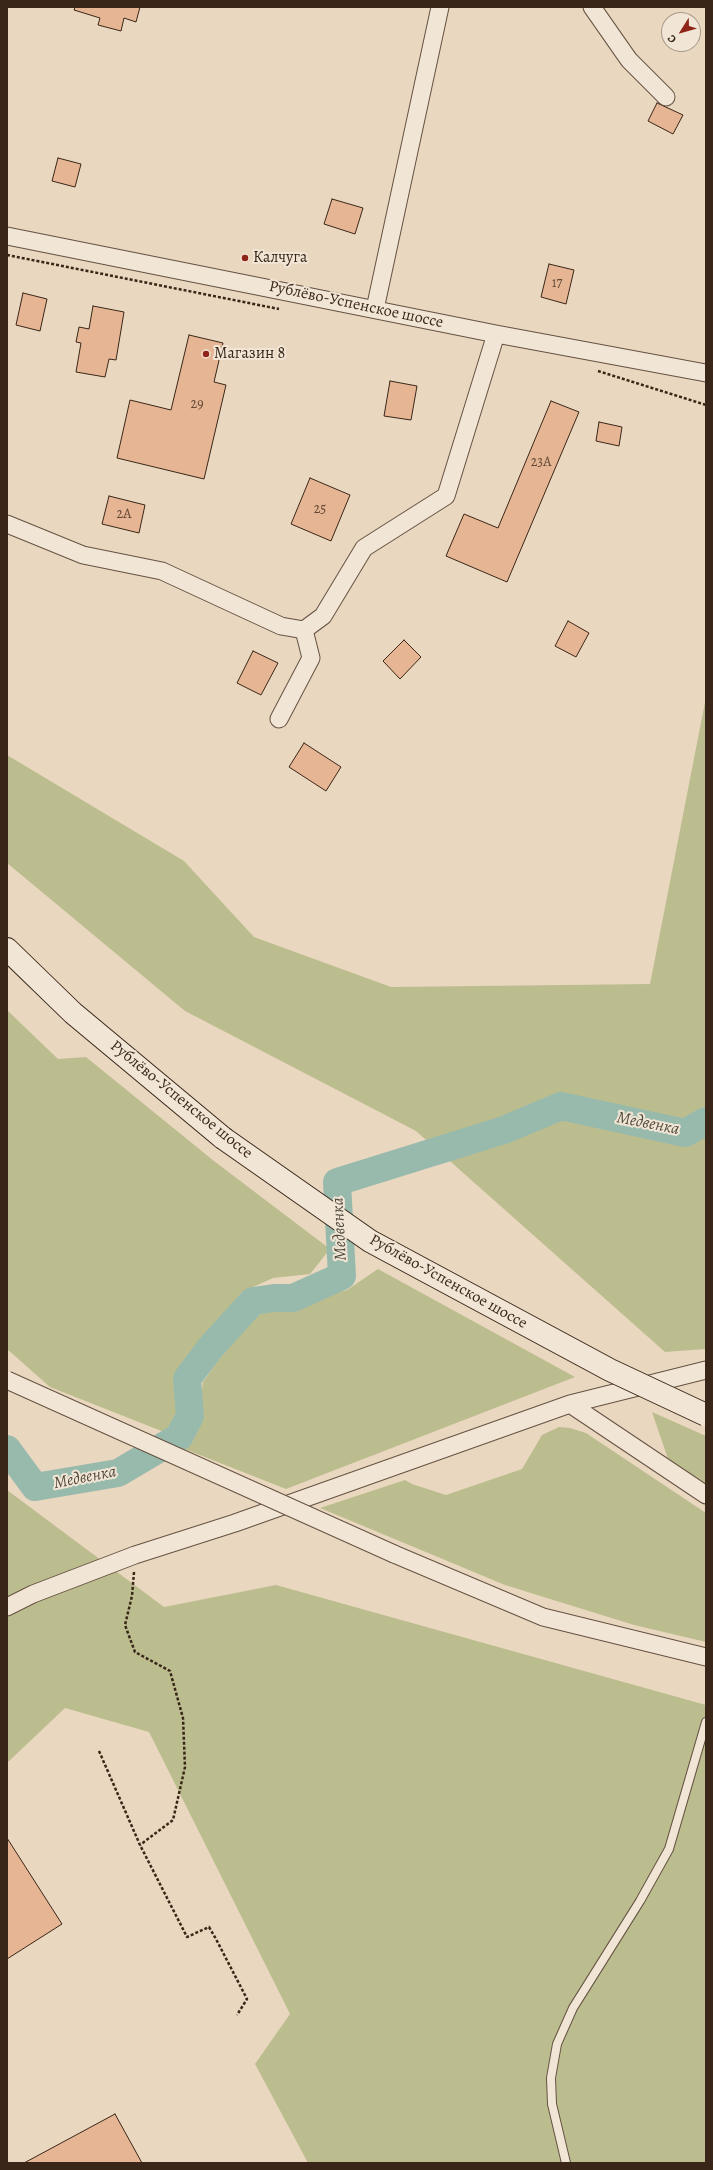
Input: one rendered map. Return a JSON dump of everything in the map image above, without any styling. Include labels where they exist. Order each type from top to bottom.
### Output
[{"type":"main road","name":"Рублёво-Успенское шоссе","points":[[7,949],[73,1013],[224,1138],[370,1241],[610,1370],[706,1415]]},
{"type":"street","points":[[375,309],[440,7]]},
{"type":"street","points":[[592,7],[629,60],[666,97]]},
{"type":"street","name":"Рублёво-Успенское шоссе","points":[[7,236],[496,334],[706,373]]},
{"type":"street","points":[[7,524],[82,554],[162,571],[281,626],[304,630],[323,616],[364,548],[446,496],[496,334]]},
{"type":"street","points":[[280,719],[311,658],[304,630]]},
{"type":"street","points":[[7,1607],[33,1594],[135,1555],[235,1523],[570,1404],[706,1370]]},
{"type":"street","points":[[7,1380],[394,1554],[544,1617],[706,1657]]},
{"type":"street","points":[[570,1404],[706,1495]]},
{"type":"lane","points":[[566,2163],[552,2104],[551,2078],[557,2044],[573,2008],[640,1901],[670,1849],[706,1722]]},
{"type":"path","points":[[7,255],[280,309]]},
{"type":"path","points":[[596,370],[706,405]]},
{"type":"path","points":[[135,1555],[132,1596],[125,1625],[135,1652],[170,1671],[183,1718],[185,1767],[173,1820],[140,1845]]},
{"type":"path","points":[[99,1751],[140,1845],[187,1937],[210,1927],[247,1999],[237,2015]]},
{"type":"green space","points":[[706,697],[706,1349],[665,1352],[416,1131],[185,1011],[7,863],[7,755],[184,861],[254,937],[391,987],[650,984]]},
{"type":"green space","points":[[7,1010],[58,1059],[86,1057],[214,1161],[330,1249],[310,1274],[273,1278],[242,1292],[177,1375],[178,1416],[164,1432],[50,1387],[7,1349]]},
{"type":"green space","points":[[378,1269],[575,1377],[286,1489],[182,1448],[197,1421],[203,1382],[251,1314],[347,1290]]},
{"type":"green space","points":[[652,1412],[706,1436],[706,1483],[668,1459]]},
{"type":"green space","points":[[559,1427],[570,1428],[586,1433],[706,1513],[706,1642],[634,1625],[505,1585],[320,1508],[405,1480],[412,1484],[446,1495],[522,1469],[542,1435]]},
{"type":"green space","points":[[7,1490],[164,1607],[276,1585],[706,1705],[706,2163],[308,2163],[255,2064],[290,2014],[149,1732],[65,1708],[7,1763]]},
{"type":"building","points":[[75,7],[140,7],[136,22],[124,18],[121,31],[98,25],[100,18],[74,10]]},
{"type":"building","points":[[657,103],[683,115],[673,134],[648,121]]},
{"type":"building","points":[[58,158],[81,164],[75,187],[52,181]]},
{"type":"building","points":[[332,199],[363,208],[355,234],[324,224]]},
{"type":"building","points":[[549,264],[574,270],[566,304],[541,297]]},
{"type":"building","points":[[23,293],[47,299],[40,331],[16,325]]},
{"type":"building","points":[[93,306],[124,312],[116,360],[109,359],[105,377],[76,372],[81,343],[76,342],[79,327],[89,329]]},
{"type":"building","points":[[189,335],[223,343],[214,382],[226,385],[204,479],[117,458],[130,400],[171,410]]},
{"type":"building","points":[[390,381],[417,386],[411,420],[384,416]]},
{"type":"building","points":[[551,401],[579,412],[507,582],[446,556],[464,514],[498,528]]},
{"type":"building","points":[[599,422],[622,427],[619,446],[596,441]]},
{"type":"building","points":[[310,478],[350,495],[331,541],[291,524]]},
{"type":"building","points":[[109,496],[145,505],[139,533],[102,524]]},
{"type":"building","points":[[568,621],[589,633],[576,657],[555,646]]},
{"type":"building","points":[[404,640],[421,657],[400,679],[383,661]]},
{"type":"building","points":[[253,651],[278,663],[261,695],[237,683]]},
{"type":"building","points":[[304,743],[341,767],[326,791],[289,767]]},
{"type":"building","points":[[7,1838],[62,1924],[7,1959]]},
{"type":"building","points":[[115,2114],[142,2163],[24,2163]]},
{"type":"waterway","name":"Медвенка","points":[[7,1449],[35,1487],[118,1473],[179,1437],[190,1416],[187,1379],[211,1347],[253,1301],[274,1298],[293,1298],[342,1276],[337,1182],[504,1130],[561,1106],[685,1133],[706,1121]]},
{"type":"place","name":"Калчуга","points":[[245,258]]},
{"type":"place","name":"Магазин 8","points":[[206,354]]}]
